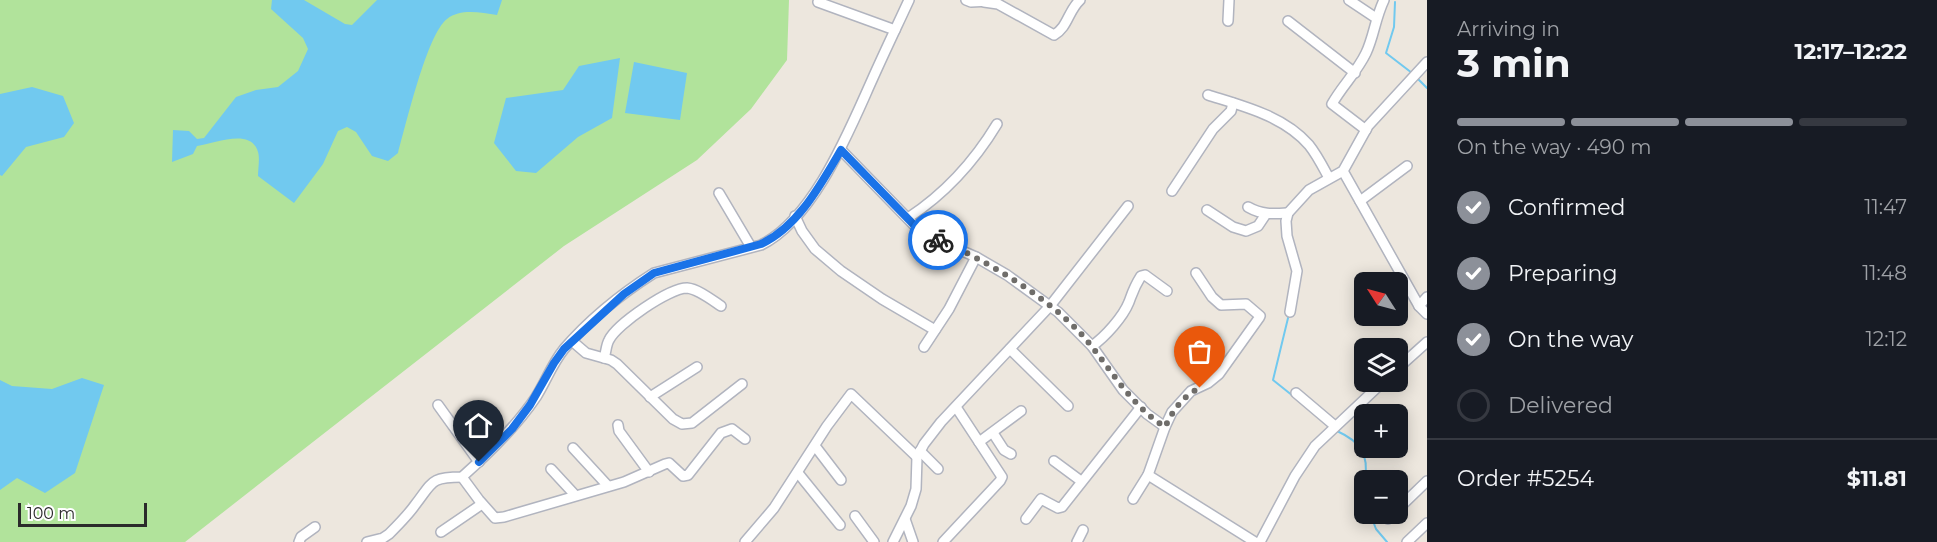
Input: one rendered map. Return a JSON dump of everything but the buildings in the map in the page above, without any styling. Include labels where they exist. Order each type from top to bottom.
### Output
[{"type":"street","points":[[378,541],[411,511],[426,488],[441,479],[462,477],[512,429],[537,395],[554,363],[572,341],[609,306],[654,273],[752,247],[772,239],[795,216],[809,201],[841,150],[909,0]]},
{"type":"street","points":[[966,0],[998,3],[1054,36],[1062,30],[1078,1]]},
{"type":"street","points":[[1228,21],[1229,0]]},
{"type":"street","points":[[1349,0],[1376,18]]},
{"type":"street","points":[[1365,130],[1332,104],[1355,73],[1371,40],[1376,18],[1384,0]]},
{"type":"street","points":[[818,2],[895,30]]},
{"type":"street","points":[[1288,21],[1355,73]]},
{"type":"street","points":[[1290,312],[1297,271],[1287,236],[1288,213],[1309,190],[1343,171],[1365,130],[1427,62]]},
{"type":"street","points":[[1208,95],[1267,115],[1300,136],[1311,147],[1329,178]]},
{"type":"street","points":[[1172,192],[1204,142],[1231,111],[1233,103]]},
{"type":"street","points":[[908,218],[929,204],[969,165],[997,124]]},
{"type":"street","points":[[841,150],[915,226],[933,238],[976,257],[1007,275],[1069,321],[1092,346],[1123,390],[1165,427]]},
{"type":"street","points":[[1360,201],[1407,166]]},
{"type":"street","points":[[1343,171],[1419,306],[1427,314]]},
{"type":"street","points":[[719,194],[752,247]]},
{"type":"street","points":[[893,542],[905,519],[916,489],[918,454],[941,422],[1050,306],[1128,206]]},
{"type":"street","points":[[1248,207],[1258,213],[1288,213]]},
{"type":"street","points":[[1207,210],[1233,228],[1246,231],[1258,226],[1266,214]]},
{"type":"street","points":[[795,216],[815,249],[841,271],[882,299],[935,330]]},
{"type":"street","points":[[924,347],[949,309],[976,257]]},
{"type":"street","points":[[1133,499],[1148,475],[1172,412],[1191,391],[1208,383],[1219,374],[1260,316],[1246,304],[1221,305],[1212,297],[1196,273]]},
{"type":"street","points":[[1092,346],[1124,311],[1130,301],[1131,291],[1141,276],[1145,275],[1167,291]]},
{"type":"street","points":[[604,358],[609,340],[614,333],[652,302],[678,290],[688,288],[721,306]]},
{"type":"street","points":[[1419,306],[1427,297]]},
{"type":"street","points":[[572,341],[586,353],[617,364],[673,419],[682,424],[690,424],[742,384]]},
{"type":"street","points":[[1408,359],[1427,342]]},
{"type":"street","points":[[1010,349],[1068,406]]},
{"type":"street","points":[[650,397],[697,367]]},
{"type":"street","points":[[1260,542],[1304,462],[1332,428],[1372,392]]},
{"type":"street","points":[[1296,393],[1332,428]]},
{"type":"street","points":[[745,542],[774,508],[851,394],[938,469]]},
{"type":"street","points":[[438,405],[479,462]]},
{"type":"street","points":[[944,542],[1002,477],[956,407]]},
{"type":"street","points":[[1026,519],[1041,499],[1058,508],[1062,507],[1141,407]]},
{"type":"street","points":[[979,442],[1021,411]]},
{"type":"street","points":[[618,425],[619,431],[649,472]]},
{"type":"street","points":[[462,477],[495,518],[504,517],[608,486],[669,463],[683,476],[688,475],[721,433],[732,429],[745,439]]},
{"type":"street","points":[[993,433],[1004,450],[1011,454]]},
{"type":"street","points":[[815,447],[841,480]]},
{"type":"street","points":[[573,448],[608,486]]},
{"type":"street","points":[[1054,461],[1081,481]]},
{"type":"street","points":[[551,469],[575,495]]},
{"type":"street","points":[[798,473],[840,525]]},
{"type":"street","points":[[1148,475],[1255,542]]},
{"type":"street","points":[[1408,499],[1427,481]]},
{"type":"street","points":[[441,532],[482,504]]},
{"type":"street","points":[[855,516],[874,542]]},
{"type":"street","points":[[905,519],[913,542]]},
{"type":"street","points":[[1407,542],[1427,523]]},
{"type":"street","points":[[299,542],[301,537],[315,527]]},
{"type":"street","points":[[1077,542],[1083,530]]},
{"type":"green space","points":[[0,0],[789,0],[787,60],[751,109],[697,160],[564,246],[185,542],[0,542]]},
{"type":"water","points":[[272,0],[304,0],[345,24],[352,25],[377,0],[502,0],[497,15],[458,13],[447,19],[439,28],[418,81],[398,153],[388,161],[372,156],[356,132],[347,127],[338,131],[323,164],[294,203],[258,176],[258,152],[254,144],[248,140],[231,139],[197,146],[193,154],[172,162],[173,130],[189,131],[197,139],[204,138],[236,97],[256,90],[278,87],[298,71],[308,49],[303,38],[271,9]]},
{"type":"water","points":[[620,58],[612,118],[578,137],[536,173],[516,171],[494,143],[506,98],[563,90],[579,66]]},
{"type":"water","points":[[634,62],[687,73],[680,120],[625,113]]},
{"type":"water","points":[[32,87],[63,96],[74,123],[64,137],[26,147],[2,176],[0,175],[0,94]]},
{"type":"water","points":[[82,378],[104,385],[75,473],[45,493],[17,478],[0,490],[0,380],[12,386],[52,389]]},
{"type":"waterway","points":[[1395,2],[1394,27],[1386,53],[1412,73]]},
{"type":"waterway","points":[[1416,77],[1427,88]]},
{"type":"waterway","points":[[1289,314],[1273,380],[1293,396]]},
{"type":"waterway","points":[[1337,431],[1352,440],[1362,450],[1366,470]]},
{"type":"waterway","points":[[1374,524],[1387,542]]},
{"type":"way so far","points":[[938,240],[976,257],[1007,275],[1069,321],[1092,346],[1123,390],[1147,414],[1165,427],[1172,412],[1182,400],[1191,391],[1200,388]]},
{"type":"route","points":[[479,462],[512,429],[537,395],[564,349],[609,306],[654,273],[772,239],[809,201],[841,150],[915,226],[938,240]]}]
